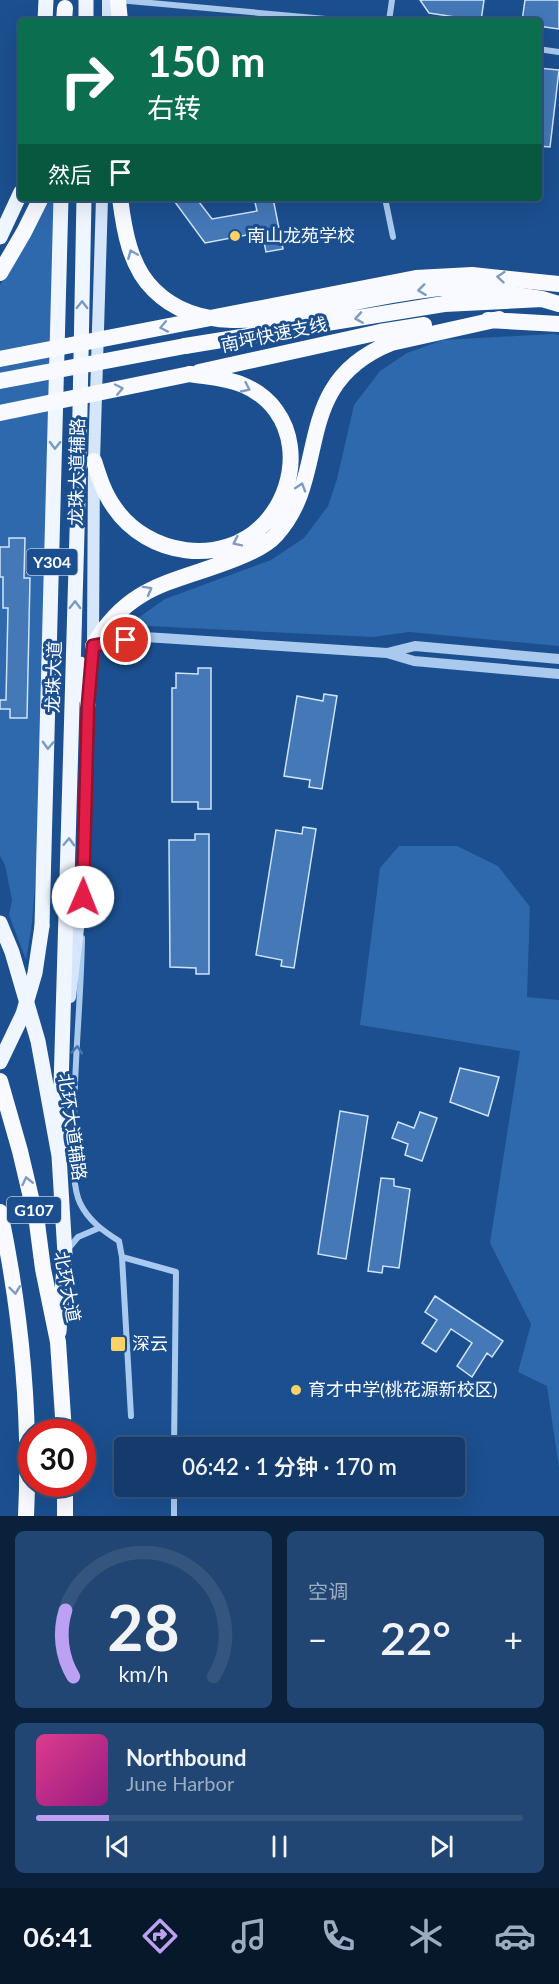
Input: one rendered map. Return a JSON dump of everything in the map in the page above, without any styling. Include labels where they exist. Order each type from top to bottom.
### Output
[{"type":"highway","points":[[118,0],[120,18]]},
{"type":"highway","points":[[0,273],[40,201]]},
{"type":"highway","points":[[120,201],[126,240],[152,289],[172,305],[193,314],[217,319],[261,318],[439,288],[470,288],[542,299]]},
{"type":"highway","points":[[0,359],[416,278],[472,275],[559,284]]},
{"type":"highway","name":"南坪快速支线","points":[[0,381],[185,346],[444,304],[542,299],[559,304]]},
{"type":"highway","points":[[93,646],[105,625],[139,595],[159,584],[254,551],[275,536],[294,509],[319,418],[340,380],[359,361],[376,349],[391,343],[499,319]]},
{"type":"highway","name":"南坪快速支线","points":[[0,413],[380,332],[458,321],[499,319],[559,324]]},
{"type":"highway","points":[[94,461],[103,488],[115,508],[138,531],[160,545],[194,551],[216,550],[252,534],[265,523],[280,502],[289,476],[291,448],[284,421],[272,404],[243,385],[190,374]]},
{"type":"highway","name":"北环大道","points":[[0,1081],[20,1151],[34,1213],[58,1342],[63,1419]]},
{"type":"highway","name":"G107","points":[[0,1212],[13,1273],[22,1343],[26,1404],[26,1516]]},
{"type":"highway","points":[[65,1497],[65,1516]]},
{"type":"main road","points":[[45,18],[46,0]]},
{"type":"main road","points":[[86,0],[86,18]]},
{"type":"main road","points":[[108,0],[108,18]]},
{"type":"main road","points":[[0,237],[18,198]]},
{"type":"main road","name":"龙珠大道","points":[[0,1062],[23,1014],[35,974],[42,926],[61,201]]},
{"type":"main road","name":"龙珠大道","points":[[59,1156],[84,201]]},
{"type":"main road","name":"龙珠大道辅路","points":[[62,1069],[84,877],[88,705],[93,646],[94,461],[102,201]]},
{"type":"main road","points":[[74,635],[88,705]]},
{"type":"main road","name":"北环大道辅路","points":[[0,923],[12,952],[38,1041],[59,1156],[65,1254],[58,1342]]},
{"type":"street","points":[[118,0],[315,18]]},
{"type":"street","points":[[389,18],[392,0]]},
{"type":"street","points":[[542,50],[559,52]]},
{"type":"street","points":[[386,201],[393,237]]},
{"type":"street","points":[[93,646],[143,637],[387,653],[414,661],[559,674]]},
{"type":"street","points":[[387,653],[415,646],[559,659]]},
{"type":"street","points":[[84,877],[81,998],[73,1099],[74,1168],[79,1202],[99,1228],[119,1241],[122,1257],[131,1416]]},
{"type":"street","points":[[65,1254],[78,1237],[99,1228]]},
{"type":"street","points":[[122,1257],[176,1272],[174,1437]]},
{"type":"street","points":[[174,1497],[174,1516]]},
{"type":"shaded area","points":[[52,202],[57,205],[38,849],[32,923],[26,960],[9,915],[12,900],[5,865],[0,856],[0,285],[47,204]]},
{"type":"shaded area","points":[[559,335],[559,646],[409,632],[373,637],[128,625],[165,599],[271,560],[304,538],[328,506],[337,479],[354,405],[380,371],[407,353],[443,340]]},
{"type":"shaded area","points":[[399,846],[457,846],[498,866],[530,907],[527,997],[559,1000],[559,1468],[547,1386],[518,1372],[531,1324],[490,1243],[520,1051],[360,1025],[380,868]]},
{"type":"building","points":[[420,0],[484,0],[481,18],[462,18],[429,13]]},
{"type":"building","points":[[525,0],[559,0],[559,29],[542,27],[542,18],[522,18]]},
{"type":"building","points":[[542,68],[559,70],[550,147],[542,146]]},
{"type":"building","points":[[174,201],[198,201],[212,219],[257,211],[255,201],[274,201],[283,249],[266,252],[262,232],[205,243]]},
{"type":"building","points":[[9,538],[25,538],[24,578],[30,578],[27,718],[10,718],[10,709],[0,709],[0,700],[6,700],[8,608],[3,608],[0,547],[9,547]]},
{"type":"building","points":[[198,668],[211,668],[211,809],[198,809],[198,802],[172,802],[172,688],[176,688],[176,673],[198,674]]},
{"type":"building","points":[[324,694],[337,696],[322,789],[309,787],[310,780],[284,776],[297,696],[323,701]]},
{"type":"building","points":[[303,827],[316,829],[294,968],[281,966],[282,960],[256,955],[276,830],[302,834]]},
{"type":"building","points":[[195,834],[209,834],[209,974],[196,974],[196,968],[170,967],[169,840],[195,840]]},
{"type":"building","points":[[460,1068],[499,1077],[488,1116],[450,1102]]},
{"type":"building","points":[[340,1111],[368,1116],[346,1259],[318,1254]]},
{"type":"building","points":[[420,1112],[437,1118],[422,1161],[405,1155],[408,1144],[392,1138],[398,1122],[414,1128]]},
{"type":"building","points":[[381,1178],[394,1179],[394,1186],[410,1189],[399,1268],[383,1266],[382,1273],[368,1271]]},
{"type":"building","points":[[435,1296],[503,1341],[492,1357],[487,1353],[472,1377],[457,1366],[472,1343],[451,1329],[436,1352],[422,1343],[437,1320],[425,1312]]},
{"type":"place","name":"南山龙苑学校","points":[[235,236]]},
{"type":"place","name":"深云","points":[[118,1344]]},
{"type":"place","name":"育才中学(桃花源新校区)","points":[[296,1390]]},
{"type":"route","points":[[83,897],[88,705],[93,646],[126,640]]}]
